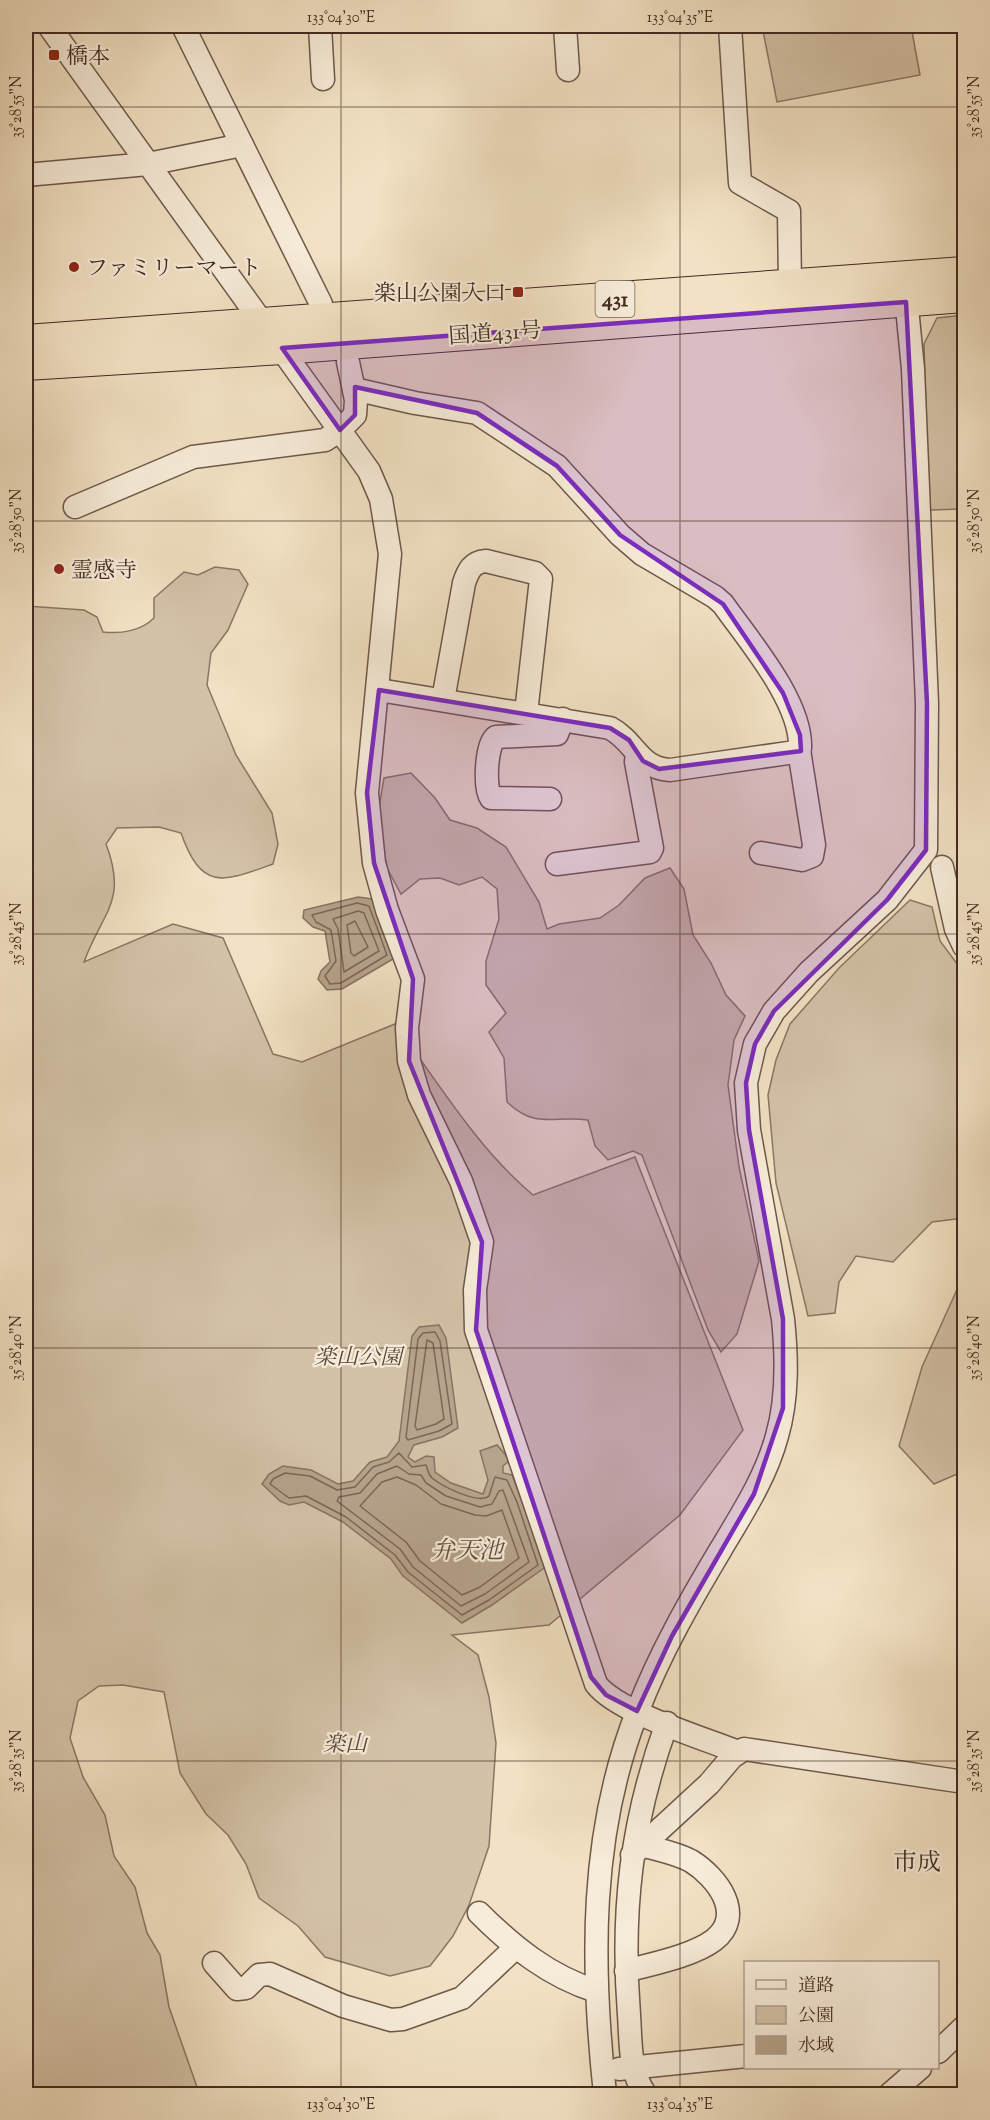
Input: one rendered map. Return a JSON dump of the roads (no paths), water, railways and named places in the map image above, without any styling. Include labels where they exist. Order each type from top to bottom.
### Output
[{"type":"highway","name":"国道431号","points":[[26,341],[273,336],[905,290],[964,273]]},
{"type":"highway","name":"国道431号","points":[[26,364],[273,336],[790,287],[905,290],[964,296]]},
{"type":"street","points":[[49,26],[369,471],[381,499],[388,531],[390,570],[367,793],[374,862],[387,910],[413,979],[407,1028],[409,1061],[419,1095],[461,1181],[482,1242],[476,1290],[476,1330],[551,1547],[591,1677],[606,1695],[637,1711],[738,1752]]},
{"type":"street","points":[[183,26],[321,304]]},
{"type":"street","points":[[320,26],[323,79]]},
{"type":"street","points":[[566,26],[568,70]]},
{"type":"street","points":[[730,26],[740,183],[789,211],[790,287]]},
{"type":"street","points":[[26,175],[148,164],[242,145]]},
{"type":"street","points":[[606,2094],[596,1991],[597,1915],[604,1831],[618,1771],[637,1711],[672,1636],[754,1494],[771,1453],[783,1408],[786,1347],[783,1319],[749,1130],[746,1083],[755,1044],[774,1011],[809,972],[887,900],[926,850],[927,703],[913,369],[905,290]]},
{"type":"street","points":[[75,507],[193,457],[325,440],[340,430],[355,415],[354,389],[348,362]]},
{"type":"street","points":[[354,389],[415,403],[477,413],[557,466],[620,535],[642,554],[723,604],[792,710],[800,735],[799,750],[814,845],[812,856],[802,860],[761,853]]},
{"type":"street","points":[[443,700],[466,575],[479,561],[486,561],[535,573],[541,579],[526,713]]},
{"type":"street","points":[[378,690],[610,728],[629,740],[637,754],[652,766],[670,770],[799,750]]},
{"type":"street","points":[[550,799],[490,798],[487,791],[489,746],[496,737],[557,735],[563,719]]},
{"type":"street","points":[[557,864],[650,852],[652,848],[636,762],[637,754]]},
{"type":"street","points":[[926,850],[964,896]]},
{"type":"street","points":[[942,867],[956,929],[964,946]]},
{"type":"street","points":[[645,2094],[632,2067],[625,1931],[646,1786],[667,1723]]},
{"type":"street","points":[[637,1850],[709,1784],[738,1752],[753,1748],[964,1782]]},
{"type":"street","points":[[626,1971],[711,1942],[723,1928],[728,1908],[724,1894],[696,1865],[675,1854],[637,1850]]},
{"type":"street","points":[[479,1913],[515,1948],[573,1984],[596,1991]]},
{"type":"street","points":[[214,1963],[237,1989],[246,1988],[259,1975],[270,1974],[343,2006],[391,2020],[403,2019],[451,2005],[462,1998],[515,1948]]},
{"type":"street","points":[[939,2051],[964,2027]]},
{"type":"street","points":[[603,2072],[744,2056]]},
{"type":"street","points":[[890,2094],[918,2069]]},
{"type":"water","points":[[358,897],[372,899],[393,951],[393,959],[342,989],[327,990],[318,979],[321,971],[330,962],[325,931],[313,927],[303,918],[304,910]]},
{"type":"water","name":"弁天池","points":[[439,1325],[446,1338],[458,1428],[442,1437],[414,1445],[408,1457],[415,1462],[426,1456],[434,1457],[435,1472],[451,1483],[483,1494],[488,1480],[480,1451],[497,1445],[510,1460],[503,1466],[503,1473],[512,1475],[547,1566],[462,1623],[403,1576],[391,1559],[343,1522],[304,1502],[289,1505],[280,1501],[262,1484],[269,1474],[283,1466],[311,1470],[338,1484],[353,1481],[370,1462],[387,1457],[399,1441],[412,1336],[419,1327]]},
{"type":"place","name":"橋本","points":[[54,55]]},
{"type":"place","name":"ファミリーマート","points":[[74,267]]},
{"type":"place","name":"楽山公園入口","points":[[518,292]]},
{"type":"place","name":"霊感寺","points":[[59,569]]},
{"type":"district","name":"市成","points":[[917,1862]]},
{"type":"park label","name":"楽山公園","points":[[358,1356]]},
{"type":"park label","name":"楽山","points":[[345,1743]]}]
